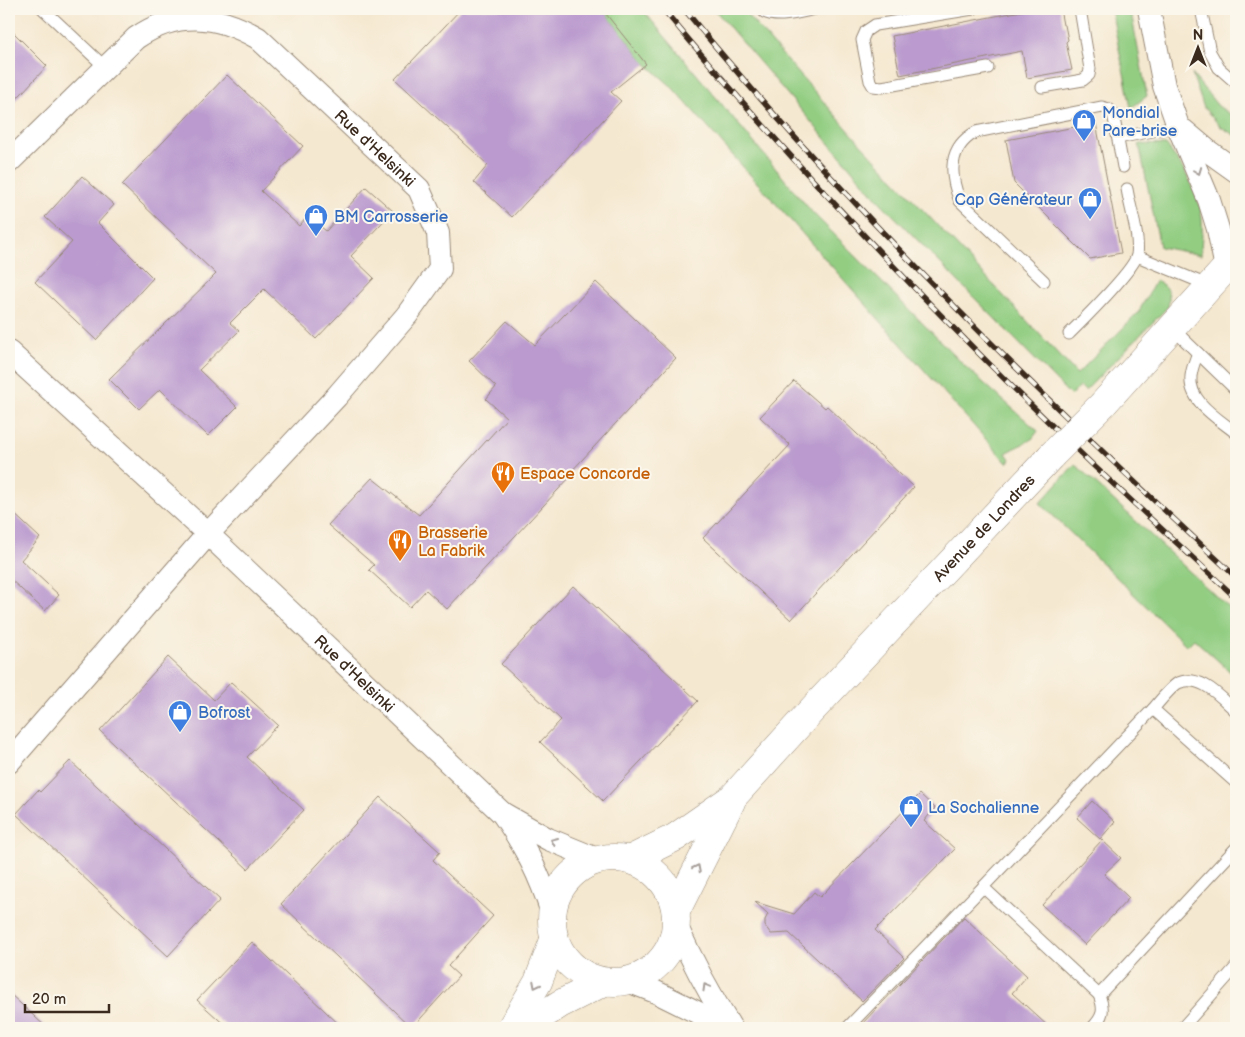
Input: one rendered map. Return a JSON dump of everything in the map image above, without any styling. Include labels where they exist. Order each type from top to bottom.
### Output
[{"type":"street","points":[[1149,9],[1164,86],[1178,126],[1209,200],[1218,229],[1224,270]]},
{"type":"street","name":"Rue d'Helsinki","points":[[9,162],[136,38],[151,28],[175,20],[196,18],[214,20],[232,25],[258,38],[419,189],[438,233],[440,269],[406,315],[337,396],[208,534],[9,762]]},
{"type":"street","points":[[1178,126],[1208,152],[1236,171]]},
{"type":"street","name":"Avenue de Londres","points":[[629,860],[676,837],[732,798],[1052,454],[1103,404],[1224,270]]},
{"type":"street","name":"Rue d'Helsinki","points":[[9,352],[208,534],[502,813],[518,834],[532,860],[543,883],[552,913]]},
{"type":"street","name":"Avenue de Londres","points":[[676,918],[732,798]]},
{"type":"street","name":"Rue d'Helsinki","points":[[502,813],[548,839],[599,860]]},
{"type":"street","points":[[599,860],[629,860],[649,867],[660,878],[669,892],[691,960],[730,1028],[671,999],[616,981],[582,974],[564,959],[554,940],[552,913],[558,892],[569,876],[582,867],[599,860]]},
{"type":"street","points":[[523,1028],[560,1004],[616,981],[648,971],[662,960],[670,947],[676,918]]},
{"type":"street","points":[[511,1028],[538,982],[554,940]]},
{"type":"lane","points":[[43,9],[105,67]]},
{"type":"lane","points":[[764,12],[770,15],[778,15],[809,9]]},
{"type":"lane","points":[[973,9],[875,25],[866,31],[862,40],[870,81],[873,86],[882,88],[988,68]]},
{"type":"lane","points":[[1042,88],[1083,80],[1089,75],[1090,69],[1080,9]]},
{"type":"lane","points":[[1201,9],[1210,52],[1219,68],[1236,83]]},
{"type":"lane","points":[[1044,281],[960,201],[953,185],[953,166],[956,149],[966,137],[976,132],[1102,107],[1109,109],[1113,113],[1122,167]]},
{"type":"lane","points":[[1118,138],[1178,126]]},
{"type":"lane","points":[[1069,334],[1128,271],[1137,256],[1136,238],[1127,190]]},
{"type":"lane","points":[[1137,256],[1224,270]]},
{"type":"lane","points":[[1172,328],[1236,390]]},
{"type":"lane","points":[[1198,353],[1191,376],[1191,386],[1195,398],[1236,433]]},
{"type":"lane","points":[[848,1028],[1177,684],[1189,681],[1204,683],[1236,711]]},
{"type":"lane","points":[[1153,709],[1236,783]]},
{"type":"lane","points":[[1099,995],[1236,848]]},
{"type":"lane","points":[[983,887],[1099,995],[1104,1006],[1099,1021],[1092,1028]]},
{"type":"lane","points":[[1182,1028],[1232,980],[1236,968]]},
{"type":"green space","points":[[602,9],[642,9],[812,212],[968,369],[1038,431],[1032,439],[1006,453],[1010,459],[1007,463],[670,85],[646,64]]},
{"type":"green space","points":[[714,9],[742,9],[860,143],[1077,374],[1138,313],[1156,280],[1168,291],[1168,307],[1085,391],[1080,386],[1071,396],[880,202]]},
{"type":"green space","points":[[1111,9],[1127,9],[1131,12],[1147,96],[1131,108]]},
{"type":"green space","points":[[1192,74],[1218,106],[1236,118],[1236,136],[1221,127],[1204,108]]},
{"type":"green space","points":[[1139,144],[1166,145],[1189,180],[1198,199],[1202,219],[1201,255],[1160,247]]},
{"type":"green space","points":[[1075,464],[1236,615],[1236,677],[1194,639],[1187,646],[1040,503]]},
{"type":"building","points":[[461,9],[602,9],[646,64],[611,92],[621,101],[512,217],[474,182],[488,165],[395,79]]},
{"type":"building","points":[[1032,9],[1060,9],[1068,40],[1066,42],[1072,70],[1027,78],[1022,51],[900,75],[892,36]]},
{"type":"building","points":[[9,28],[47,66],[9,107]]},
{"type":"building","points":[[227,75],[303,146],[261,191],[299,226],[308,216],[326,231],[366,187],[393,211],[351,256],[374,278],[316,339],[264,289],[230,323],[239,331],[199,370],[237,407],[208,436],[160,389],[139,409],[109,379],[216,274],[122,185]]},
{"type":"building","points":[[1096,123],[1121,253],[1090,259],[1014,183],[1006,140]]},
{"type":"building","points":[[82,176],[114,205],[98,223],[153,278],[96,340],[35,282],[72,242],[45,217]]},
{"type":"building","points":[[596,282],[676,358],[569,474],[571,476],[447,609],[426,590],[410,607],[369,570],[374,565],[328,525],[372,478],[419,515],[507,418],[486,399],[496,387],[469,361],[507,321],[535,345]]},
{"type":"building","points":[[794,381],[825,408],[827,406],[914,487],[791,620],[703,538],[790,445],[760,417]]},
{"type":"building","points":[[9,509],[40,538],[21,560],[59,595],[45,611],[9,578]]},
{"type":"building","points":[[573,586],[698,701],[603,801],[540,742],[561,720],[501,664]]},
{"type":"building","points":[[168,657],[214,700],[231,682],[278,725],[247,757],[304,810],[248,869],[100,731]]},
{"type":"building","points":[[70,761],[220,900],[168,956],[16,814],[38,790],[40,792]]},
{"type":"building","points":[[920,794],[935,808],[924,821],[955,849],[875,930],[904,958],[862,1001],[789,933],[771,934],[765,926],[768,914],[755,902],[794,914],[814,892],[820,897]]},
{"type":"building","points":[[380,797],[440,852],[433,860],[493,916],[448,966],[459,976],[412,1028],[281,904]]},
{"type":"building","points":[[1092,801],[1115,822],[1100,839],[1077,818]]},
{"type":"building","points":[[1102,840],[1121,858],[1104,874],[1129,898],[1085,945],[1042,905]]},
{"type":"building","points":[[964,917],[1027,976],[1012,993],[1050,1028],[858,1028]]},
{"type":"building","points":[[252,942],[343,1028],[228,1028],[197,1000]]},
{"type":"building","points":[[9,993],[47,1028],[9,1028]]},
{"type":"railway","points":[[663,9],[818,186],[926,300],[1094,466],[1236,598]]},
{"type":"railway","points":[[684,9],[748,85],[881,231],[1020,372],[1236,577]]},
{"type":"place","name":"Mondial Pare-brise","points":[[1084,142]]},
{"type":"place","name":"Cap Générateur","points":[[1090,220]]},
{"type":"place","name":"BM Carrosserie","points":[[316,237]]},
{"type":"place","name":"Espace Concorde","points":[[503,494]]},
{"type":"place","name":"Brasserie La Fabrik","points":[[400,562]]},
{"type":"place","name":"Bofrost","points":[[180,733]]},
{"type":"place","name":"La Sochalienne","points":[[911,828]]}]
